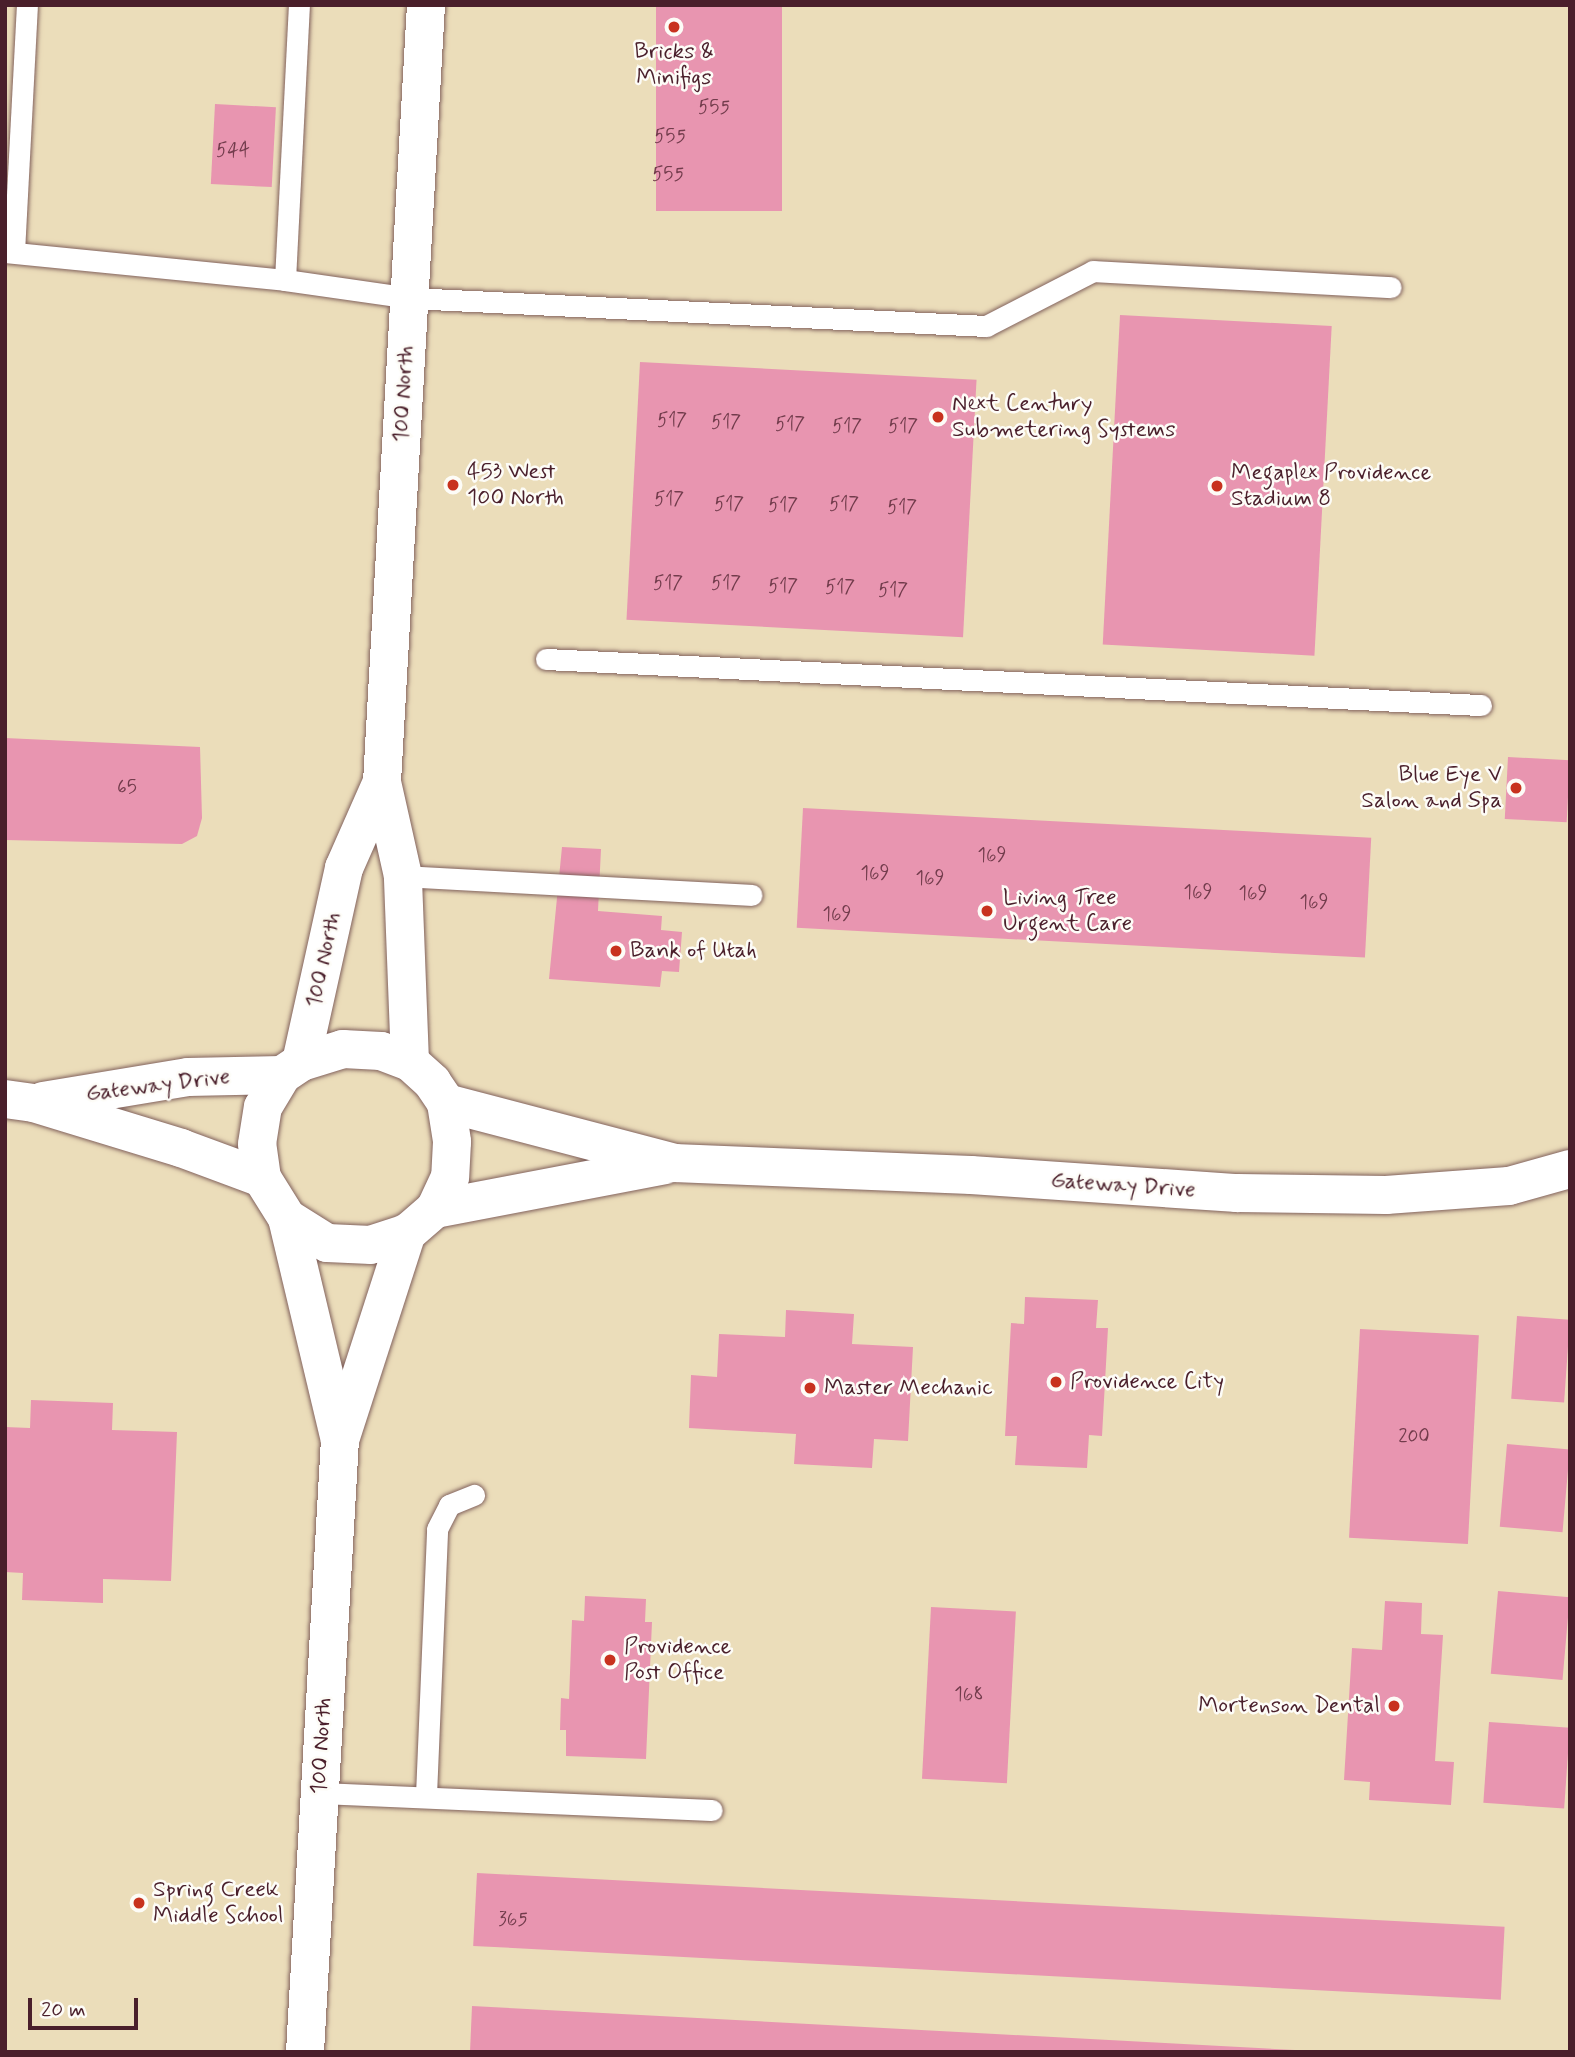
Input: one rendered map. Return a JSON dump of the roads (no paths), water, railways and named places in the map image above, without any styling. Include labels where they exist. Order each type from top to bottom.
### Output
[{"type":"main road","name":"100 North","points":[[410,1062],[403,876],[382,782],[426,5]]},
{"type":"main road","name":"100 North","points":[[292,1068],[344,868],[382,782]]},
{"type":"main road","points":[[344,1049],[381,1051],[410,1062],[432,1082],[446,1103],[452,1142],[450,1177],[421,1221],[371,1245],[327,1243],[287,1217],[262,1178],[257,1144],[262,1107],[292,1068],[344,1049]]},
{"type":"main road","name":"Gateway Drive","points":[[20,1101],[188,1077],[292,1068]]},
{"type":"main road","name":"Gateway Drive","points":[[20,1101],[262,1178]]},
{"type":"main road","name":"Gateway Drive","points":[[446,1103],[674,1163],[971,1175],[1237,1193],[1373,1195],[1509,1186],[1570,1170]]},
{"type":"main road","name":"Gateway Drive","points":[[421,1221],[674,1163]]},
{"type":"main road","name":"100 North","points":[[287,1217],[340,1440],[305,2052]]},
{"type":"main road","name":"100 North","points":[[340,1440],[421,1221]]},
{"type":"lane","points":[[27,5],[10,252],[285,280],[410,298],[986,326],[1093,271],[1391,287]]},
{"type":"lane","points":[[285,280],[299,5]]},
{"type":"lane","points":[[546,659],[1481,705]]},
{"type":"lane","points":[[403,876],[751,895]]},
{"type":"lane","points":[[426,1795],[437,1529],[449,1505],[474,1495]]},
{"type":"lane","points":[[320,1793],[426,1795],[712,1810]]},
{"type":"place","name":"Bricks & Minifigs","points":[[674,27]]},
{"type":"place","name":"Next Century Submetering Systems","points":[[938,417]]},
{"type":"place","name":"453 West 100 North","points":[[453,485]]},
{"type":"place","name":"Megaplex Providence Stadium 8","points":[[1217,486]]},
{"type":"place","name":"Blue Eye V Salon and Spa","points":[[1516,788]]},
{"type":"place","name":"Living Tree Urgent Care","points":[[987,911]]},
{"type":"place","name":"Bank of Utah","points":[[616,951]]},
{"type":"place","name":"Providence City","points":[[1056,1382]]},
{"type":"place","name":"Master Mechanic","points":[[810,1388]]},
{"type":"place","name":"Providence Post Office","points":[[610,1660]]},
{"type":"place","name":"Mortenson Dental","points":[[1394,1706]]},
{"type":"place","name":"Spring Creek Middle School","points":[[139,1903]]}]
